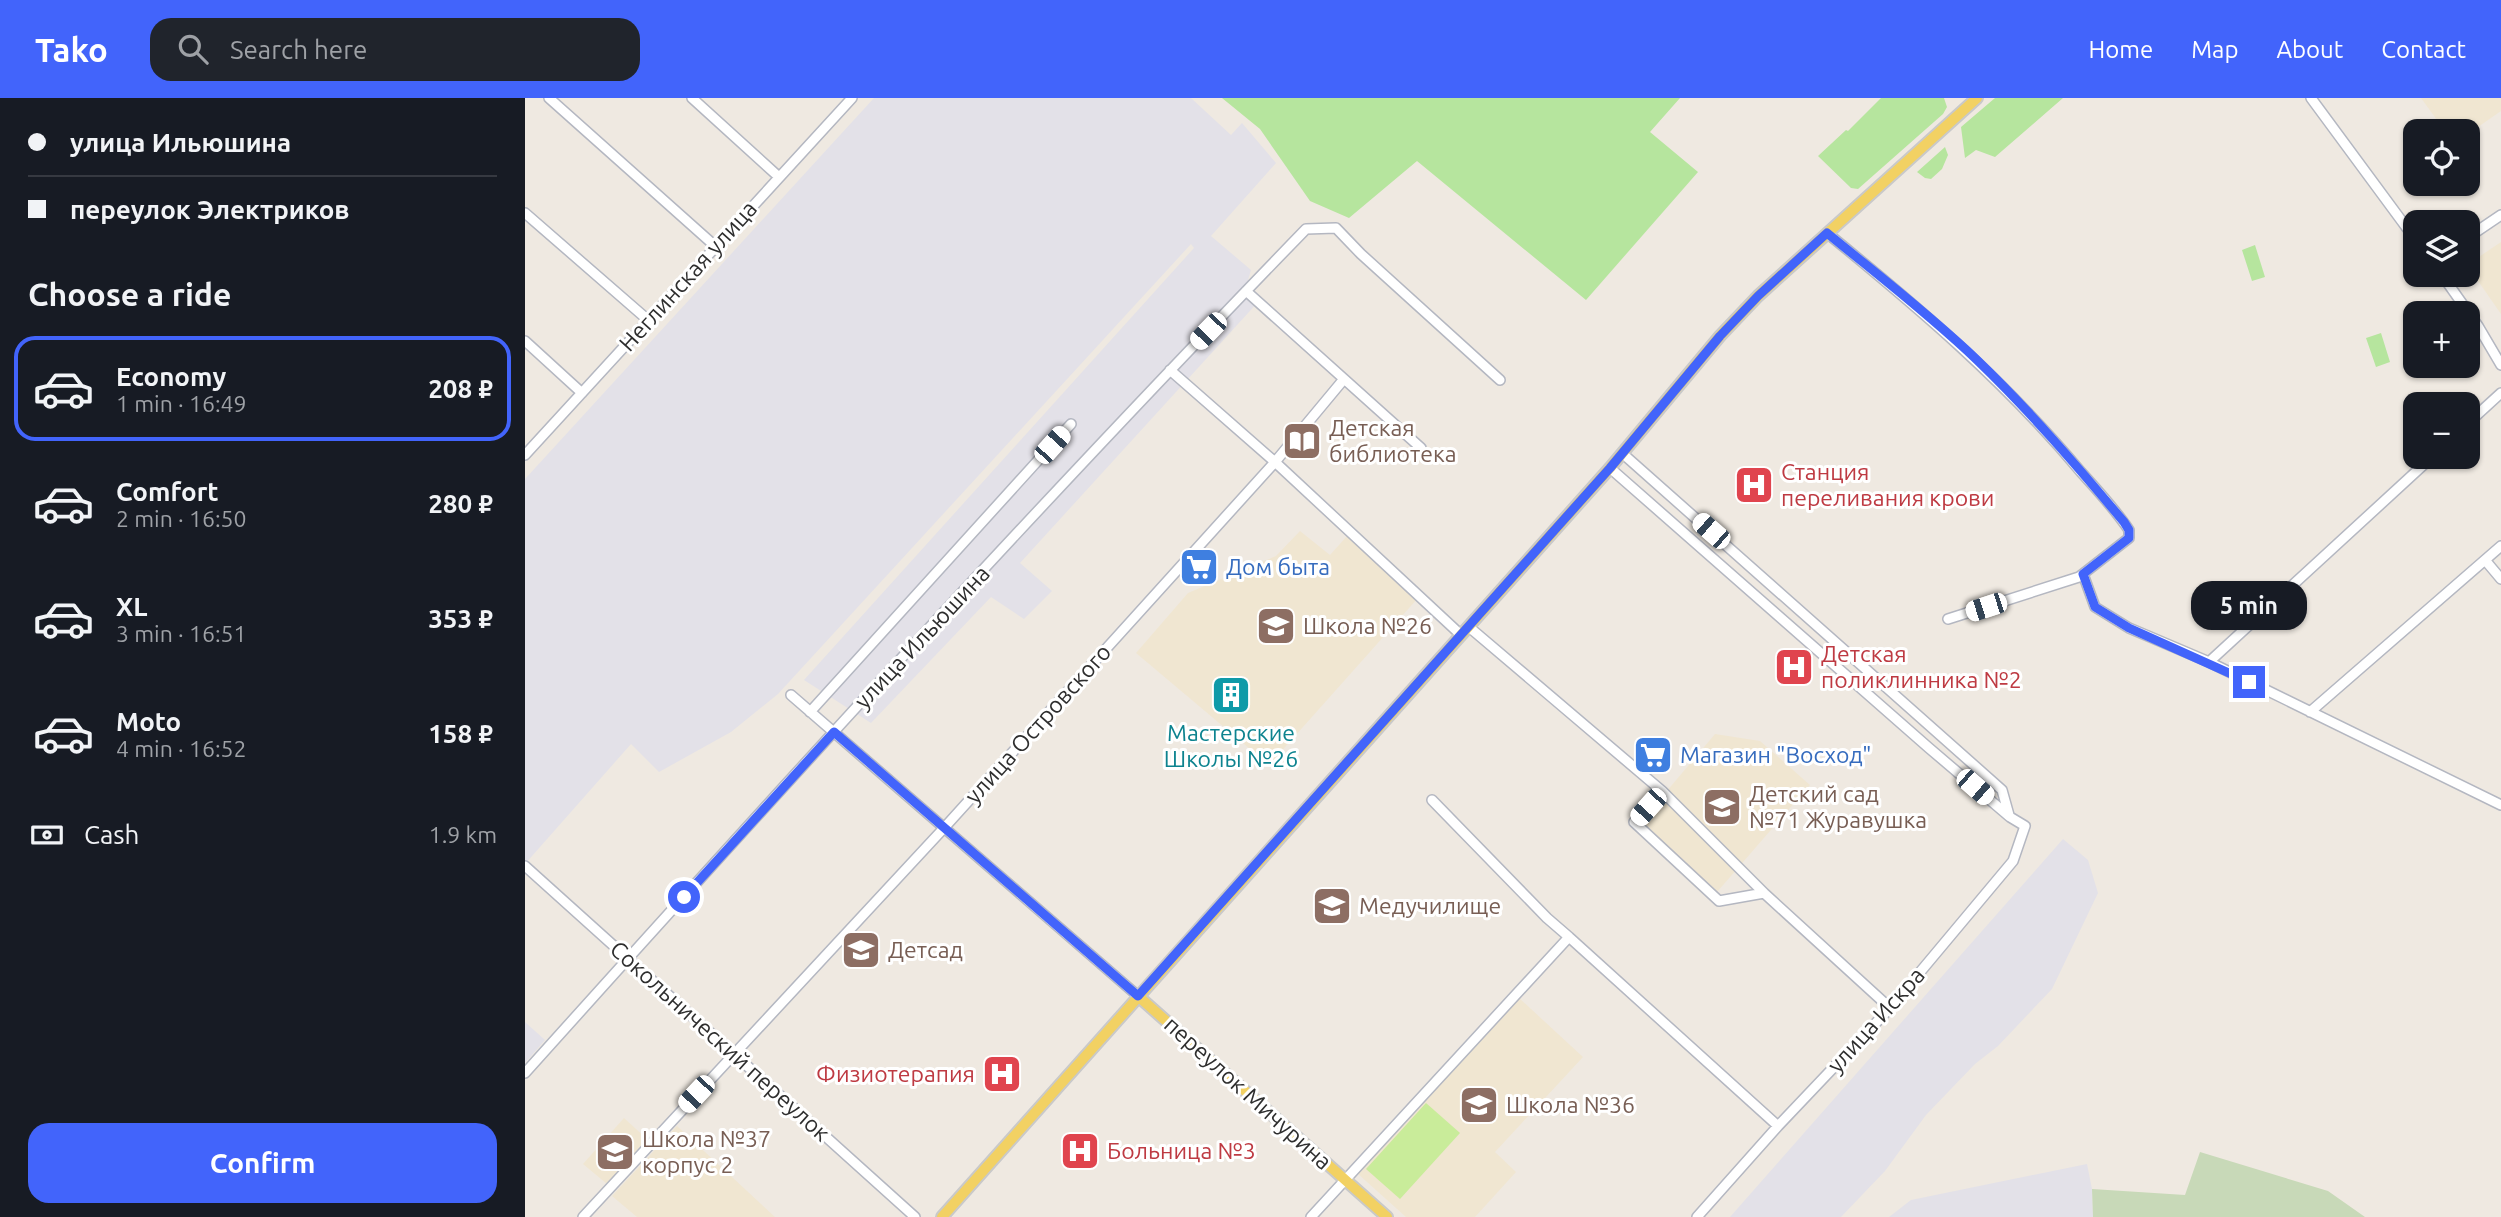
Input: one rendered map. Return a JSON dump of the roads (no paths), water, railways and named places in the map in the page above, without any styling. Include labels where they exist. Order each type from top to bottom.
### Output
[{"type":"main road","points":[[942,1217],[1610,468],[1720,336],[1758,296],[1977,98]]},
{"type":"main road","name":"переулок Мичурина","points":[[1138,996],[1387,1217]]},
{"type":"street","points":[[549,98],[715,246]]},
{"type":"street","points":[[692,98],[779,177]]},
{"type":"street","points":[[2311,98],[2403,223]]},
{"type":"street","name":"Неглинская улица","points":[[525,455],[848,99]]},
{"type":"street","points":[[525,213],[648,320]]},
{"type":"street","points":[[2480,229],[2501,215]]},
{"type":"street","name":"улица Ильюшина","points":[[525,1073],[834,732],[1170,370],[1306,229],[1336,228],[1500,380]]},
{"type":"street","points":[[1827,233],[1977,360],[2056,442],[2129,530],[2129,538],[2083,574],[1948,619]]},
{"type":"street","points":[[2450,287],[2501,365]]},
{"type":"street","points":[[1246,291],[1421,448]]},
{"type":"street","points":[[525,341],[582,393]]},
{"type":"street","points":[[1170,370],[1465,631],[1662,791],[1764,893],[1890,1008]]},
{"type":"street","name":"улица Островского","points":[[583,1217],[944,828],[1275,462],[1344,379]]},
{"type":"street","points":[[2480,412],[2501,393]]},
{"type":"street","points":[[810,712],[1070,424]]},
{"type":"street","points":[[1622,453],[2002,790],[2010,817]]},
{"type":"street","points":[[1610,468],[2010,817]]},
{"type":"street","points":[[2209,662],[2420,469]]},
{"type":"street","points":[[2310,712],[2501,547]]},
{"type":"street","points":[[2485,560],[2501,579]]},
{"type":"street","points":[[2083,574],[2095,607],[2129,628],[2209,662],[2501,805]]},
{"type":"street","name":"переулок Мичурина","points":[[791,695],[1138,996]]},
{"type":"street","points":[[1662,791],[1634,822],[1719,901],[1764,893]]},
{"type":"street","points":[[1432,800],[1569,937],[1778,1126]]},
{"type":"street","name":"улица Искра","points":[[1697,1217],[1778,1126],[1890,1008],[2013,862],[2025,826],[2010,817]]},
{"type":"street","name":"Сокольнический переулок","points":[[525,866],[915,1217]]},
{"type":"street","points":[[1311,1217],[1569,937]]},
{"type":"place","name":"Детская библиотека","points":[[1302,441]]},
{"type":"place","name":"Станция переливания крови","points":[[1754,485]]},
{"type":"place","name":"Дом быта","points":[[1199,567]]},
{"type":"place","name":"Школа №26","points":[[1276,626]]},
{"type":"place","name":"Детская поликлинника №2","points":[[1794,667]]},
{"type":"place","name":"Мастерские Школы №26","points":[[1231,695]]},
{"type":"place","name":"Магазин \"Восход\"","points":[[1653,755]]},
{"type":"place","name":"Детский сад №71 Журавушка","points":[[1722,807]]},
{"type":"place","name":"Медучилище","points":[[1332,906]]},
{"type":"place","name":"Детсад","points":[[861,950]]},
{"type":"place","name":"Физиотерапия","points":[[1002,1074]]},
{"type":"place","name":"Школа №36","points":[[1479,1105]]},
{"type":"place","name":"Больница №3","points":[[1080,1151]]},
{"type":"place","name":"Школа №37 корпус 2","points":[[615,1152]]}]
